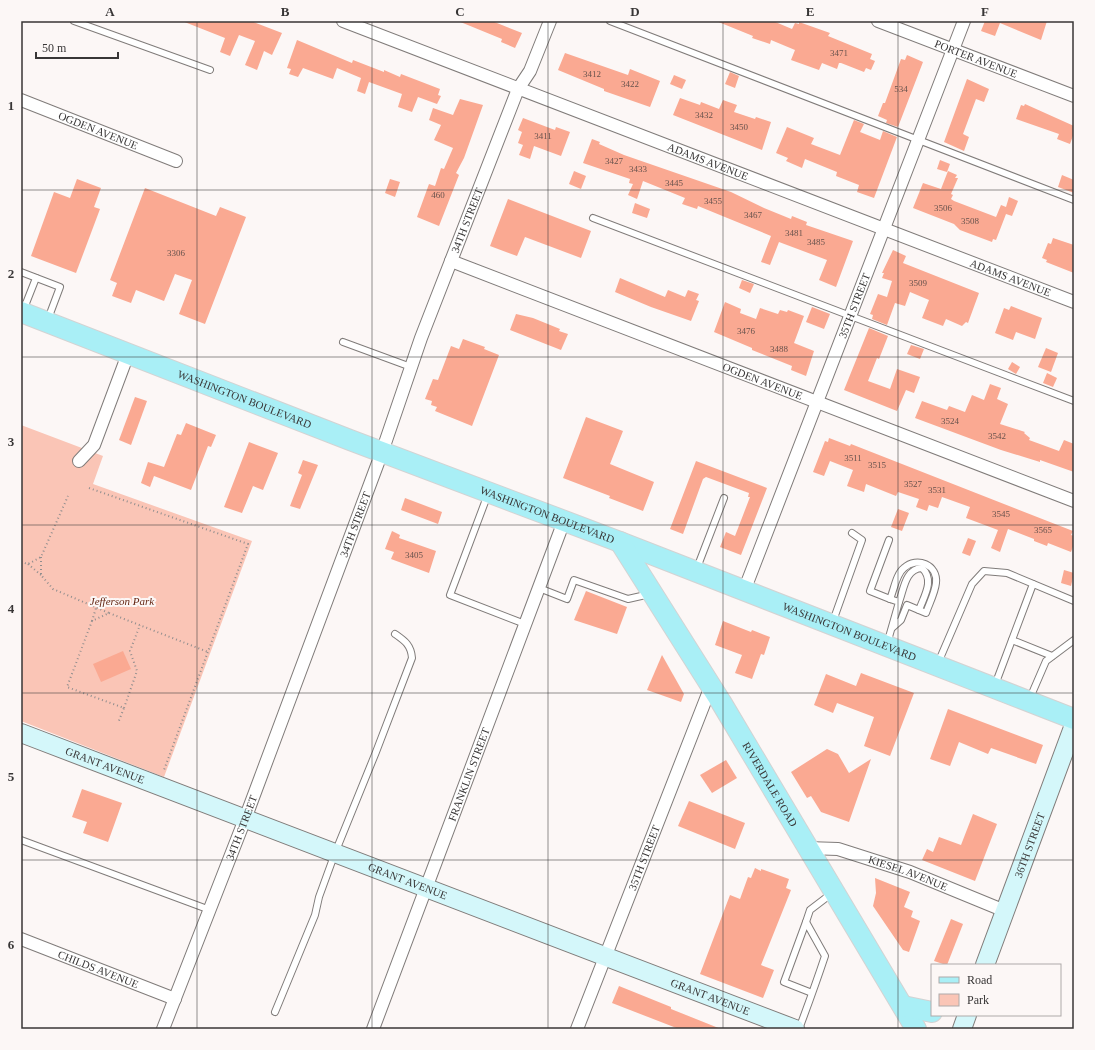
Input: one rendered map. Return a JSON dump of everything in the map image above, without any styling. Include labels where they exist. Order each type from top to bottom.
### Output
[{"type":"main road","name":"WASHINGTON BOULEVARD","points":[[22,312],[832,625],[889,637],[937,666],[1074,719]]},
{"type":"main road","name":"RIVERDALE ROAD","points":[[620,542],[710,686],[916,1029]]},
{"type":"main road","points":[[903,1006],[931,1012]]},
{"type":"street","name":"ADAMS AVENUE","points":[[342,21],[1074,302]]},
{"type":"street","name":"34TH STREET","points":[[163,1029],[245,819],[382,452],[411,367],[451,261],[518,89],[530,72],[550,21]]},
{"type":"street","name":"PORTER AVENUE","points":[[878,21],[1074,96]]},
{"type":"street","name":"35TH STREET","points":[[744,591],[964,21]]},
{"type":"street","name":"OGDEN AVENUE","points":[[21,100],[176,161]]},
{"type":"street","name":"OGDEN AVENUE","points":[[451,261],[816,403],[1074,501]]},
{"type":"street","points":[[78,461],[94,445],[128,354]]},
{"type":"street","name":"FRANKLIN STREET","points":[[373,1029],[564,521]]},
{"type":"street","name":"35TH STREET","points":[[577,1029],[710,686]]},
{"type":"street","name":"36TH STREET","points":[[985,964],[1074,725]]},
{"type":"street","name":"GRANT AVENUE","points":[[21,734],[605,956],[771,1025],[795,1029]]},
{"type":"street","name":"KIESEL AVENUE","points":[[807,848],[838,849],[910,872],[1005,911]]},
{"type":"street","name":"CHILDS AVENUE","points":[[21,939],[175,999]]},
{"type":"street","points":[[962,1029],[967,1016]]},
{"type":"lane","points":[[74,21],[210,70]]},
{"type":"lane","points":[[610,21],[1074,200]]},
{"type":"lane","points":[[593,218],[1074,401]]},
{"type":"lane","points":[[21,272],[60,287],[47,322]]},
{"type":"lane","points":[[22,312],[36,278]]},
{"type":"lane","points":[[343,342],[411,367]]},
{"type":"lane","points":[[489,492],[450,595],[525,624]]},
{"type":"lane","points":[[696,572],[724,498]]},
{"type":"lane","points":[[832,625],[862,540],[852,533]]},
{"type":"lane","points":[[889,540],[870,591],[899,602]]},
{"type":"lane","points":[[889,637],[902,620],[907,606],[926,613],[936,583],[934,570],[926,564],[916,562],[905,566],[900,571],[890,599]]},
{"type":"lane","points":[[889,637],[909,573],[915,569],[922,568],[928,574],[929,582],[919,610]]},
{"type":"lane","points":[[937,666],[972,584],[984,571],[1007,573],[1074,601]]},
{"type":"lane","points":[[539,588],[567,599],[574,580],[628,599],[652,593]]},
{"type":"lane","points":[[994,688],[1033,584]]},
{"type":"lane","points":[[275,1012],[315,916],[319,897],[335,853],[412,658],[408,643],[395,634]]},
{"type":"lane","points":[[1012,640],[1052,656]]},
{"type":"lane","points":[[1029,702],[1046,661],[1074,640]]},
{"type":"lane","points":[[21,840],[210,910]]},
{"type":"lane","points":[[812,993],[784,982],[810,910],[834,892]]},
{"type":"lane","points":[[799,1029],[825,956],[806,922]]},
{"type":"path","points":[[89,488],[248,544],[164,770]]},
{"type":"path","points":[[41,575],[41,557],[68,496]]},
{"type":"path","points":[[28,564],[41,557]]},
{"type":"path","points":[[21,562],[28,564],[41,575],[53,590],[208,652]]},
{"type":"path","points":[[96,608],[67,686],[124,708]]},
{"type":"path","points":[[92,621],[109,613]]},
{"type":"path","points":[[118,723],[137,671],[130,651],[140,625]]},
{"type":"green space","name":"Jefferson Park","points":[[21,425],[103,456],[93,484],[252,541],[164,777],[21,721]]},
{"type":"building","points":[[182,21],[251,21],[282,33],[272,55],[264,51],[257,70],[245,65],[255,41],[239,35],[230,56],[220,52],[225,38]]},
{"type":"building","points":[[458,21],[492,21],[522,33],[515,48],[501,42],[502,39]]},
{"type":"building","points":[[716,21],[773,21],[792,29],[795,23],[799,24],[799,22],[830,33],[828,36],[872,54],[870,59],[875,61],[871,70],[866,68],[864,72],[841,63],[839,63],[837,69],[822,63],[819,70],[791,60],[795,50],[771,40],[770,44],[752,38],[753,36]]},
{"type":"building","points":[[985,21],[1047,21],[1041,40],[1000,23],[995,36],[981,31]]},
{"type":"building","points":[[297,40],[352,63],[353,60],[400,77],[401,74],[440,89],[438,95],[441,96],[437,104],[418,97],[412,112],[398,107],[402,94],[369,82],[365,94],[357,91],[361,78],[337,68],[333,79],[303,68],[298,77],[289,74],[291,69],[287,68]]},
{"type":"building","points":[[565,53],[628,75],[630,69],[660,81],[650,107],[604,91],[604,89],[558,70]]},
{"type":"building","points":[[907,55],[923,62],[898,127],[886,123],[887,120],[878,116],[883,103],[885,103],[901,59],[905,60]]},
{"type":"building","points":[[730,72],[739,76],[735,88],[725,84]]},
{"type":"building","points":[[674,75],[686,80],[682,89],[670,84]]},
{"type":"building","points":[[967,79],[989,89],[984,102],[976,99],[963,134],[969,137],[964,151],[944,142]]},
{"type":"building","points":[[680,98],[700,105],[701,102],[719,109],[723,100],[737,105],[734,112],[755,119],[756,117],[771,122],[762,150],[673,115]]},
{"type":"building","points":[[460,99],[483,105],[464,158],[456,173],[459,175],[439,226],[417,217],[429,184],[435,186],[441,168],[444,169],[453,148],[434,140],[441,125],[429,120],[433,108],[453,115]]},
{"type":"building","points":[[1025,104],[1074,126],[1074,133],[1070,144],[1057,139],[1059,134],[1016,119],[1021,105],[1024,106]]},
{"type":"building","points":[[523,118],[555,130],[556,127],[570,132],[561,156],[534,146],[530,159],[519,155],[523,145],[518,143],[522,132],[518,130]]},
{"type":"building","points":[[854,120],[864,124],[860,132],[880,140],[883,131],[897,137],[874,198],[857,192],[859,185],[836,176],[837,172],[805,159],[802,168],[786,161],[788,158],[776,153],[787,127],[814,138],[811,144],[840,155]]},
{"type":"building","points":[[592,139],[600,142],[599,144],[624,155],[731,192],[791,219],[792,216],[807,222],[806,225],[853,241],[836,287],[819,280],[827,260],[779,242],[770,265],[761,262],[771,236],[698,206],[697,209],[682,204],[685,198],[643,181],[637,199],[628,195],[633,184],[629,183],[630,179],[583,163]]},
{"type":"building","points":[[940,160],[950,164],[947,172],[937,169]]},
{"type":"building","points":[[574,171],[586,176],[581,189],[569,184]]},
{"type":"building","points":[[948,171],[957,175],[955,178],[958,178],[951,194],[953,195],[951,199],[954,201],[996,217],[1001,205],[1006,207],[1009,197],[1018,201],[1012,216],[1006,214],[996,240],[993,239],[992,242],[960,230],[954,224],[913,208],[923,183],[941,189]]},
{"type":"building","points":[[1062,175],[1074,180],[1074,193],[1058,187]]},
{"type":"building","points":[[77,179],[101,188],[94,207],[100,209],[76,273],[31,256],[54,192],[70,198]]},
{"type":"building","points":[[390,179],[400,182],[395,197],[385,193]]},
{"type":"building","points":[[145,188],[216,216],[220,207],[246,217],[205,324],[179,314],[192,280],[175,274],[164,301],[136,290],[131,303],[112,296],[117,283],[110,280]]},
{"type":"building","points":[[508,199],[591,231],[581,258],[525,237],[517,256],[490,246]]},
{"type":"building","points":[[635,203],[650,209],[647,218],[632,213]]},
{"type":"building","points":[[1053,238],[1074,245],[1074,273],[1046,262],[1047,260],[1042,258],[1048,243],[1051,244]]},
{"type":"building","points":[[893,250],[906,256],[903,263],[979,293],[968,323],[966,322],[962,326],[946,319],[943,326],[922,318],[929,300],[910,292],[905,306],[895,303],[887,325],[872,319],[873,315],[870,314],[878,294],[887,297],[892,281],[882,278],[884,273],[882,273]]},
{"type":"building","points":[[620,278],[665,297],[668,290],[685,297],[688,290],[699,294],[696,300],[699,301],[691,321],[615,292]]},
{"type":"building","points":[[742,280],[754,284],[750,293],[739,288]]},
{"type":"building","points":[[725,302],[741,309],[740,313],[756,319],[760,308],[778,314],[780,310],[787,312],[788,310],[804,316],[794,343],[814,351],[806,376],[791,370],[792,366],[752,350],[752,348],[714,332]]},
{"type":"building","points":[[1011,306],[1042,318],[1035,339],[1016,332],[1013,340],[995,333],[1004,308],[1009,310]]},
{"type":"building","points":[[812,307],[830,314],[824,329],[806,322]]},
{"type":"building","points":[[516,314],[533,318],[560,329],[559,331],[568,334],[561,350],[510,330]]},
{"type":"building","points":[[869,328],[888,336],[868,381],[890,389],[897,369],[920,377],[914,393],[906,390],[897,411],[844,390]]},
{"type":"building","points":[[463,339],[485,347],[484,349],[499,355],[472,426],[435,411],[437,407],[431,405],[432,401],[425,399],[433,379],[438,380],[451,346],[459,349]]},
{"type":"building","points":[[911,345],[924,349],[920,359],[907,354]]},
{"type":"building","points":[[1046,348],[1058,353],[1051,372],[1038,367]]},
{"type":"building","points":[[1012,362],[1020,367],[1016,374],[1008,369]]},
{"type":"building","points":[[1047,373],[1057,378],[1053,387],[1043,383]]},
{"type":"building","points":[[990,384],[1001,388],[997,399],[1008,404],[1000,424],[1025,432],[1024,433],[1030,438],[1029,440],[1059,451],[1064,440],[1074,444],[1074,472],[1040,460],[1040,462],[1001,450],[915,418],[922,401],[947,410],[949,406],[965,412],[972,395],[984,400]]},
{"type":"building","points":[[135,397],[147,401],[131,445],[119,440]]},
{"type":"building","points":[[586,417],[623,431],[610,464],[654,482],[643,511],[609,498],[610,496],[563,478]]},
{"type":"building","points":[[186,423],[216,435],[211,447],[208,446],[191,490],[154,476],[150,487],[141,483],[148,462],[164,467],[177,434],[181,435]]},
{"type":"building","points":[[829,438],[850,446],[851,444],[1073,531],[1071,535],[1074,536],[1074,544],[1071,552],[1048,543],[1047,546],[1034,541],[1034,539],[1008,529],[1000,552],[991,548],[998,530],[966,518],[970,507],[942,497],[938,508],[929,505],[927,511],[916,507],[919,499],[898,492],[896,496],[866,484],[864,492],[847,486],[853,470],[830,461],[824,476],[813,472],[825,441],[828,442]]},
{"type":"building","points":[[249,442],[278,453],[263,490],[253,486],[242,513],[224,507]]},
{"type":"building","points":[[303,460],[318,465],[300,509],[290,506],[302,475],[298,473]]},
{"type":"building","points":[[696,461],[767,488],[741,555],[720,547],[726,532],[735,536],[750,497],[748,497],[749,493],[706,477],[703,479],[683,534],[670,529]]},
{"type":"building","points":[[405,498],[442,512],[438,524],[401,510]]},
{"type":"building","points":[[898,509],[909,513],[902,531],[891,527]]},
{"type":"building","points":[[392,531],[400,535],[399,538],[436,551],[429,573],[391,559],[394,552],[385,549]]},
{"type":"building","points":[[968,538],[976,541],[970,556],[962,553]]},
{"type":"building","points":[[1064,570],[1074,573],[1071,586],[1061,583]]},
{"type":"building","points":[[586,591],[627,607],[617,634],[574,620]]},
{"type":"building","points":[[723,621],[751,632],[752,630],[770,637],[764,655],[761,654],[752,679],[735,673],[742,655],[715,645]]},
{"type":"building","points":[[123,651],[131,669],[101,682],[93,664]]},
{"type":"building","points":[[662,655],[684,694],[681,702],[647,690]]},
{"type":"building","points":[[861,673],[914,693],[890,756],[864,746],[874,717],[837,703],[833,713],[814,705],[826,674],[856,686]]},
{"type":"building","points":[[948,709],[1043,745],[1036,764],[991,748],[988,754],[959,742],[950,766],[930,759]]},
{"type":"building","points":[[827,749],[838,754],[849,773],[871,759],[849,822],[821,812],[811,796],[807,798],[791,772]]},
{"type":"building","points":[[726,760],[737,778],[712,793],[700,775]]},
{"type":"building","points":[[82,789],[122,803],[108,842],[83,833],[87,822],[72,817]]},
{"type":"building","points":[[689,801],[745,823],[735,849],[678,826]]},
{"type":"building","points":[[973,814],[997,824],[975,881],[922,860],[927,849],[933,852],[939,837],[961,845]]},
{"type":"building","points":[[755,868],[789,879],[786,888],[791,890],[761,965],[774,970],[763,998],[700,974],[730,895],[740,899],[748,877],[751,878]]},
{"type":"building","points":[[875,878],[910,892],[904,907],[913,911],[911,917],[920,921],[909,952],[903,950],[873,906],[876,893]]},
{"type":"building","points":[[951,919],[963,924],[947,964],[934,961]]},
{"type":"building","points":[[619,986],[721,1029],[679,1029],[612,1003]]}]
